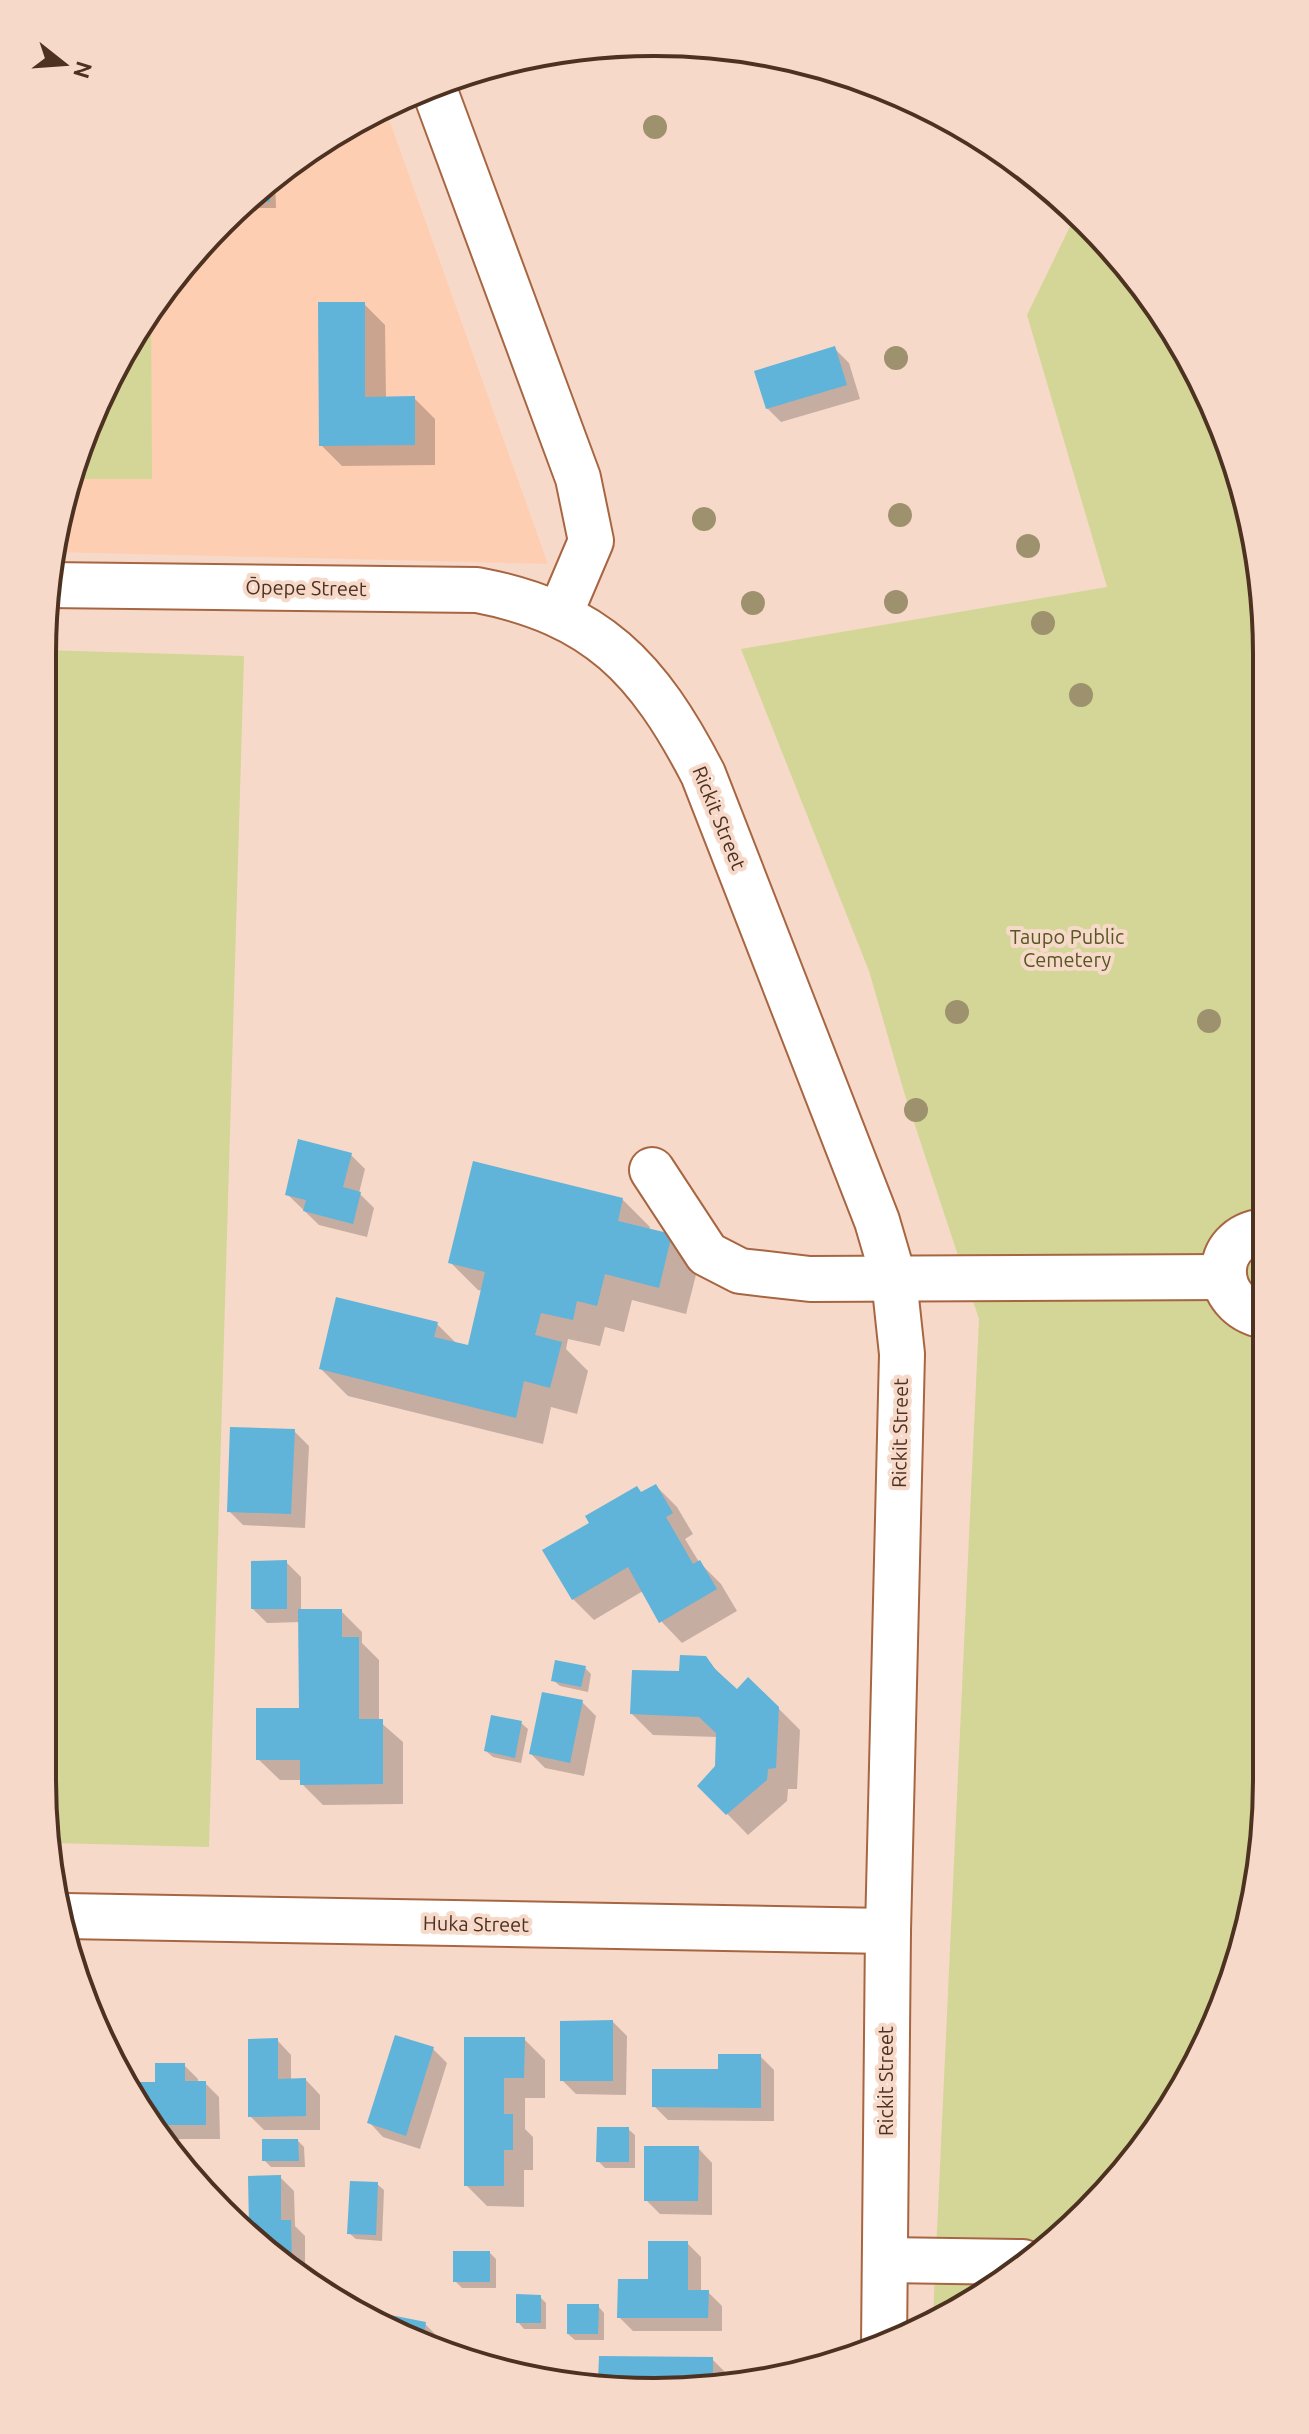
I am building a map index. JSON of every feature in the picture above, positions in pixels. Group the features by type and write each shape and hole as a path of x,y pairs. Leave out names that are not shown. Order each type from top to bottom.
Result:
{"street":[{"path":"437,97 578,478 591,541 560,614"},
{"name":"Ōpepe Street","path":"60,585 477,590 517,598 560,614"},
{"name":"Rickit Street","path":"560,614 609,645 640,675 675,721 703,774 877,1221 894,1279 902,1354 888,1931 884,2332"},
{"path":"652,1170 707,1254 740,1271 810,1279 1224,1277"},
{"path":"1253,1232 1236,1242 1226,1258 1224,1277 1228,1292 1237,1305 1253,1314"},
{"name":"Huka Street","path":"72,1916 888,1931"},
{"path":"885,2260 1008,2262"}],"shaded area":[{"path":"389,119 548,564 65,552 76,500 102,425 136,355 180,290 231,231 290,180 355,136"}],"green space":[{"name":"Taupo Public Cemetery","path":"1071,225 1129,290 1173,355 1191,390 1207,425 1233,500 1248,576 1253,654 1252,1819 1241,1896 1221,1972 1191,2044 1152,2112 1078,2203 1019,2254 933,2309 979,1319 904,1092 869,971 741,649 1107,587 1027,315"},
{"path":"151,331 152,479 83,479 118,390"},
{"path":"56,650 244,656 209,1847 59,1843 56,1780"}],"building":[{"path":"318,302 365,302 365,397 415,396 415,445 319,446"},
{"path":"835,346 847,385 766,409 754,371"},
{"path":"298,1139 352,1153 343,1187 361,1192 353,1224 303,1211 306,1200 285,1195"},
{"path":"473,1161 623,1198 618,1221 672,1234 659,1288 605,1274 597,1306 577,1301 573,1320 541,1313 535,1335 562,1342 550,1388 524,1381 516,1418 319,1369 336,1297 438,1322 434,1337 468,1345 485,1272 448,1263"},
{"path":"230,1427 295,1429 291,1514 227,1512"},
{"path":"656,1484 673,1513 666,1517 693,1564 700,1560 717,1589 659,1623 628,1567 572,1600 542,1550 589,1523 585,1516 637,1486 641,1492"},
{"path":"287,1560 287,1609 251,1609 251,1561"},
{"path":"298,1609 342,1609 342,1637 359,1637 359,1719 383,1719 383,1784 300,1785 300,1760 256,1760 256,1708 299,1708"},
{"path":"680,1655 706,1656 737,1689 748,1677 779,1707 776,1768 768,1769 767,1780 726,1815 697,1786 715,1766 716,1733 699,1717 630,1714 632,1670 679,1671"},
{"path":"555,1660 586,1666 581,1687 551,1681"},
{"path":"542,1692 583,1700 570,1763 529,1754"},
{"path":"491,1715 522,1721 515,1758 484,1751"},
{"path":"613,2020 613,2081 560,2081 560,2021"},
{"path":"395,2035 434,2047 406,2136 367,2123"},
{"path":"464,2037 525,2037 524,2078 504,2078 504,2114 513,2114 513,2150 504,2150 504,2186 464,2186"},
{"path":"278,2038 278,2079 306,2078 306,2116 248,2117 248,2039"},
{"path":"718,2054 761,2054 761,2108 652,2107 652,2069 718,2069"},
{"path":"155,2063 185,2063 185,2081 206,2081 206,2125 166,2125 139,2082 155,2082"},
{"path":"597,2127 629,2127 629,2162 596,2162"},
{"path":"262,2139 298,2139 299,2161 262,2161"},
{"path":"644,2146 699,2146 698,2201 644,2201"},
{"path":"281,2175 281,2220 291,2220 292,2255 249,2219 248,2176"},
{"path":"350,2181 378,2182 376,2235 347,2234"},
{"path":"648,2241 688,2241 688,2290 709,2290 708,2318 617,2318 618,2279 648,2279"},
{"path":"453,2251 490,2251 490,2282 453,2282"},
{"path":"516,2294 541,2295 541,2323 516,2323"},
{"path":"567,2304 599,2304 598,2334 567,2334"},
{"path":"387,2314 426,2322 424,2332"},
{"path":"599,2356 713,2357 713,2375 654,2378 598,2375"}]}
